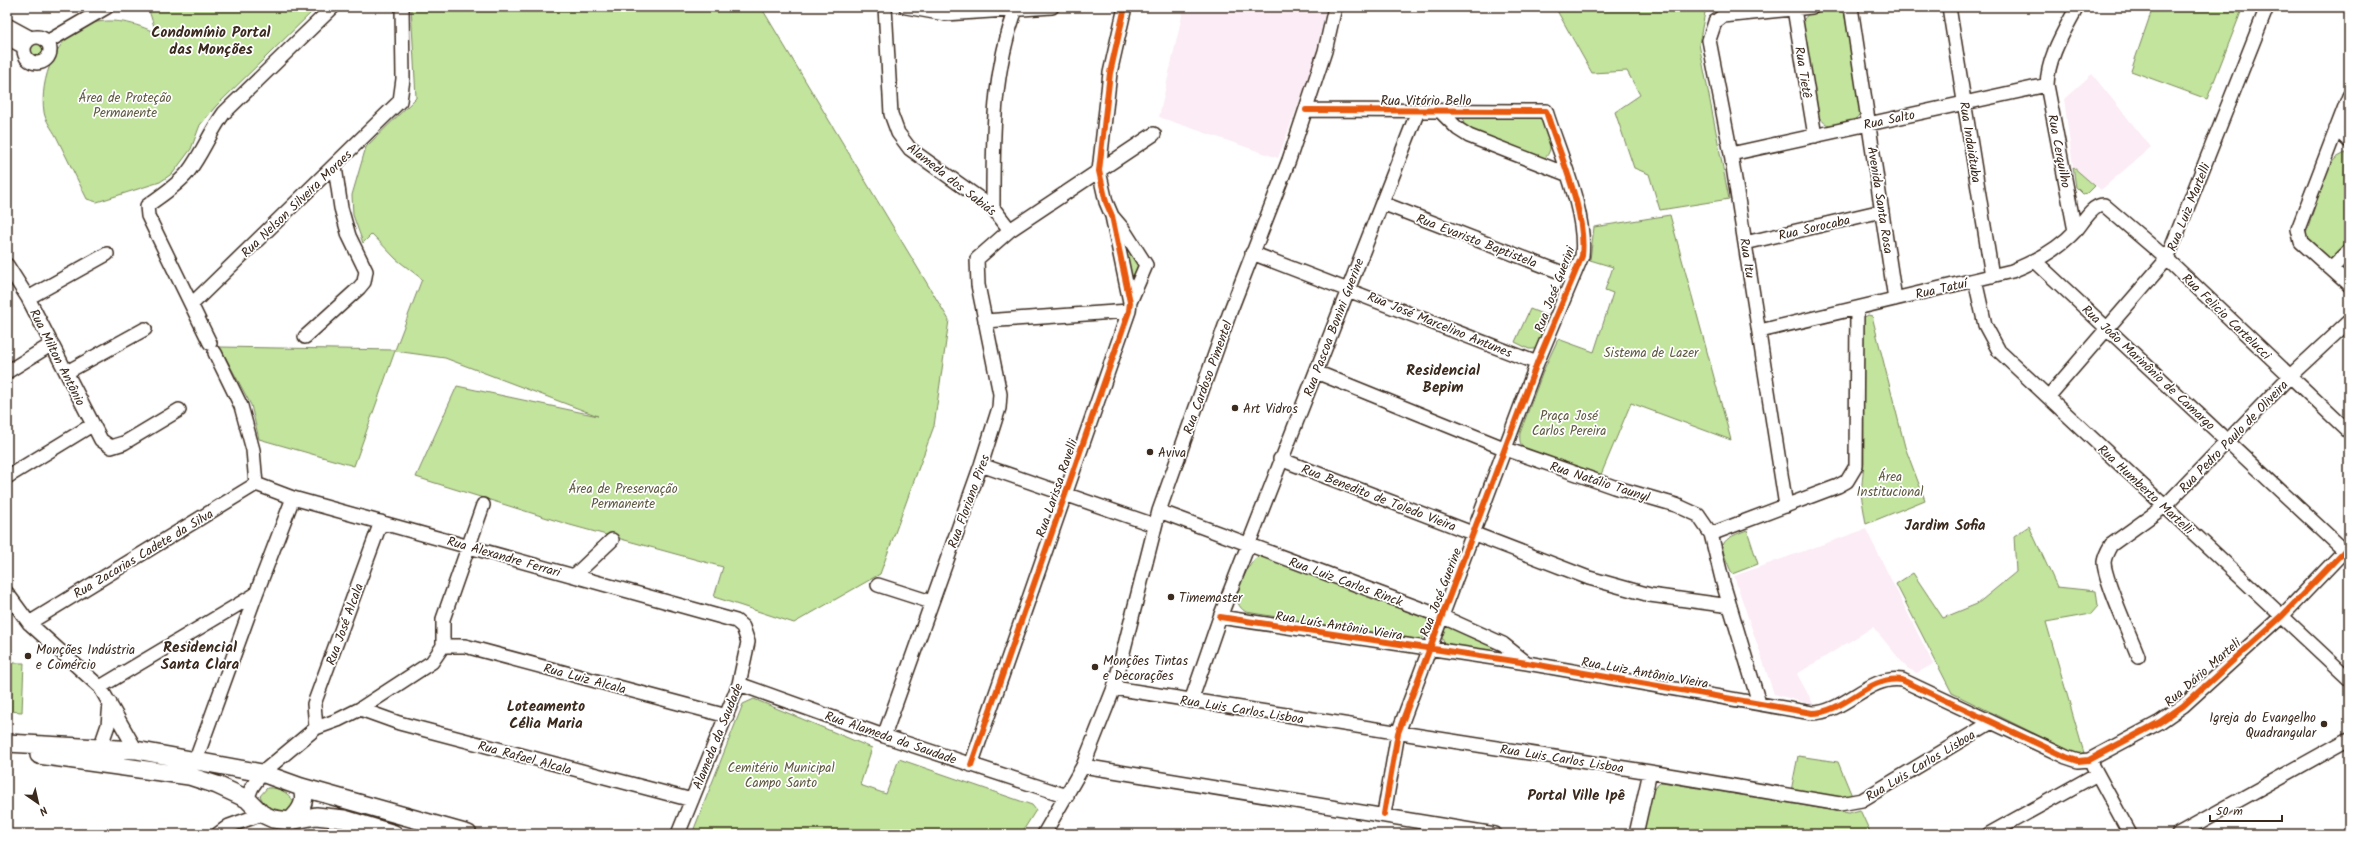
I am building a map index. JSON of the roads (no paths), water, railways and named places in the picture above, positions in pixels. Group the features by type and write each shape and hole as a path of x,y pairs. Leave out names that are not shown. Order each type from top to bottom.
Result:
{"main road":[{"path":"7,743 136,750 195,762 262,773 301,787 468,834"},
{"path":"7,754 37,755 189,776 217,785 247,799 262,814 273,818 290,821 316,816 344,819 387,833"},
{"path":"290,821 300,811 303,804 301,787"}],"street":[{"path":"47,42 107,7"},
{"path":"256,484 253,450 241,406 148,216 147,206 187,174 197,160 212,130 224,113 333,7"},
{"name":"Rua Nelson Silveira Moraes","path":"192,304 400,101 403,79 402,7"},
{"name":"Alameda dos Sabiás","path":"885,7 891,114 898,133 910,149 993,208 1010,230"},
{"path":"906,7 945,14 1016,8 1052,7"},
{"path":"985,321 1129,306 1112,216 1106,202 1099,171 1110,73 1125,7"},
{"name":"Rua Cardoso Pimentel","path":"1047,833 1083,766 1114,688 1154,525 1252,253 1306,110 1325,51 1335,7"},
{"path":"1794,9 1812,7"},
{"name":"Avenida Santa Rosa","path":"1851,7 1896,299"},
{"name":"Rua Indaiátuba","path":"1949,7 1992,276"},
{"name":"Rua Cerquilho","path":"2075,231 2047,84 2047,71 2053,53 2077,7"},
{"name":"Rua Luiz Martelli","path":"2048,397 2167,259 2267,7"},
{"path":"993,208 994,120 1003,48 1016,8"},
{"name":"Rua Itu","path":"1786,506 1746,243 1731,154 1709,40 1715,22 1723,16 1794,9"},
{"name":"Rua Tietê","path":"1794,9 1815,136"},
{"path":"7,25 28,43"},
{"path":"7,38 28,43 42,38 47,42 49,55 45,60 37,63 27,58 28,43"},
{"name":"Rua Salto","path":"1731,154 2047,84"},
{"path":"2349,96 2298,229 2301,242 2349,284"},
{"name":"Rua Vitório Bello","path":"1306,110 1546,111"},
{"name":"Rua Pascoa Bonini Guerine","path":"1191,701 1220,617 1280,460 1418,111"},
{"path":"1440,111 1458,129 1469,136 1566,174"},
{"name":"Rua José Guerini","path":"1506,449 1537,362 1582,256 1584,239 1581,217 1546,111"},
{"path":"2336,129 2349,142"},
{"path":"1010,230 1154,134"},
{"path":"305,337 364,282 366,271 349,236 341,208 335,166"},
{"name":"Rua Felicio Cartelucci","path":"2068,194 2081,207 2108,207 2167,259 2349,432"},
{"name":"Rua Evaristo Baptistela","path":"1382,203 1573,277"},
{"name":"Rua Tatuí","path":"1760,330 1992,276 2036,262 2075,231 2098,206"},
{"name":"Rua Sorocaba","path":"1746,243 1882,211"},
{"name":"Rua Larissa Ravelli","path":"971,764 1066,494 1129,306 1146,265 1123,228 1112,216"},
{"name":"Rua Floriano Pires","path":"884,736 981,465 1000,401 978,285 977,259 1010,230"},
{"path":"2331,269 2349,251"},
{"name":"Rua José Marcelino Antunes","path":"1252,253 1348,288 1537,362"},
{"path":"28,298 107,254"},
{"name":"Rua João Marinônio de Camargo","path":"2036,262 2347,550"},
{"name":"Rua Milton Antônio","path":"7,265 28,298 68,372 92,425 101,440 111,447 124,443 179,410"},
{"name":"Rua Humberto Martelli","path":"1975,280 1985,325 1999,351 2349,679"},
{"path":"1711,534 1843,484 1853,474 1856,466 1857,308"},
{"name":"Rua Pedro Paulo de Oliveira","path":"2138,656 2104,563 2112,545 2164,506 2290,376 2349,321"},
{"path":"68,372 145,329"},
{"path":"7,372 52,344"},
{"name":"Rua Natálio Taunyl","path":"1316,372 1506,449 1614,487 1676,505 1698,515 1711,534 1730,606 1759,703"},
{"path":"7,477 92,425"},
{"name":"Rua José Guerine","path":"1384,814 1398,733 1506,449"},
{"name":"Rua Benedito de Toledo Vieira","path":"1280,460 1588,578 1623,589 1730,606"},
{"path":"981,465 1154,525"},
{"name":"Rua Alexandre Ferrari","path":"256,484 293,498 469,545 736,621 747,635"},
{"name":"Rua Zacarias Cadete da Silva","path":"30,622 256,484"},
{"path":"195,762 256,594 293,498"},
{"path":"247,799 252,787 262,773 279,757 306,738 316,728 338,720 360,709 432,662 443,646 443,619 483,505"},
{"name":"Rua Luiz Carlos Rinck","path":"1159,511 1443,617 1503,644 1527,663"},
{"name":"Rua José Alcala","path":"316,728 314,704 381,522"},
{"path":"574,576 612,540"},
{"name":"Rua Dário Marteli","path":"2089,760 2160,722 2183,706 2282,616 2347,550"},
{"path":"878,585 931,602"},
{"path":"7,593 30,622 100,687 136,750"},
{"path":"100,687 256,594"},
{"name":"Rua Luís Antônio Vieira","path":"1220,617 1430,650 1527,663"},
{"name":"Alameda da Saudade","path":"678,834 739,684 747,652 747,635"},
{"name":"Rua Luiz Alcala","path":"443,646 465,646 727,716"},
{"name":"Rua Luiz Antônio Vieira","path":"1527,663 1818,713 1891,678 1902,680 1990,723"},
{"name":"Rua Alameda da Saudade","path":"739,684 884,736 1068,796"},
{"name":"Rua Luis Carlos Lisboa","path":"1114,688 1650,772 1840,804 1852,804 1862,800 1990,723"},
{"path":"100,748 108,725 110,703"},
{"name":"Rua Rafael Alcala","path":"360,709 398,723 692,800"},
{"path":"1990,723 2066,757 2078,760 2089,760 2130,834"},
{"path":"2178,834 2349,739"},
{"path":"278,778 279,757"},
{"path":"1083,766 1384,814 1495,834"},
{"path":"1636,834 1650,772"},
{"path":"1989,834 2097,774"},
{"path":"218,834 229,826 262,814"}],"place":[{"name":"Art Vidros","path":"1235,408"},
{"name":"Aviva","path":"1150,452"},
{"name":"Timemaster","path":"1171,597"},
{"name":"Monções Indústria e Comércio","path":"28,656"},
{"name":"Monções Tintas e Decorações","path":"1095,667"},
{"name":"Igreja do Evangelho Quadrangular","path":"2324,724"}],"district":[{"name":"Condomínio Portal das Monções","path":"211,40"},
{"name":"Residencial Bepim","path":"1443,378"},
{"name":"Jardim Sofia","path":"1945,525"},
{"name":"Residencial Santa Clara","path":"200,656"},
{"name":"Loteamento Célia Maria","path":"546,714"},
{"name":"Portal Ville Ipê","path":"1576,795"}],"park label":[{"name":"Área de Proteção Permanente","path":"125,104"},
{"name":"Sistema de Lazer","path":"1651,352"},
{"name":"Praça José Carlos Pereira","path":"1569,422"},
{"name":"Área Institucional","path":"1890,484"},
{"name":"Área de Preservação Permanente","path":"623,496"},
{"name":"Cemitério Municipal Campo Santo","path":"781,774"}]}
